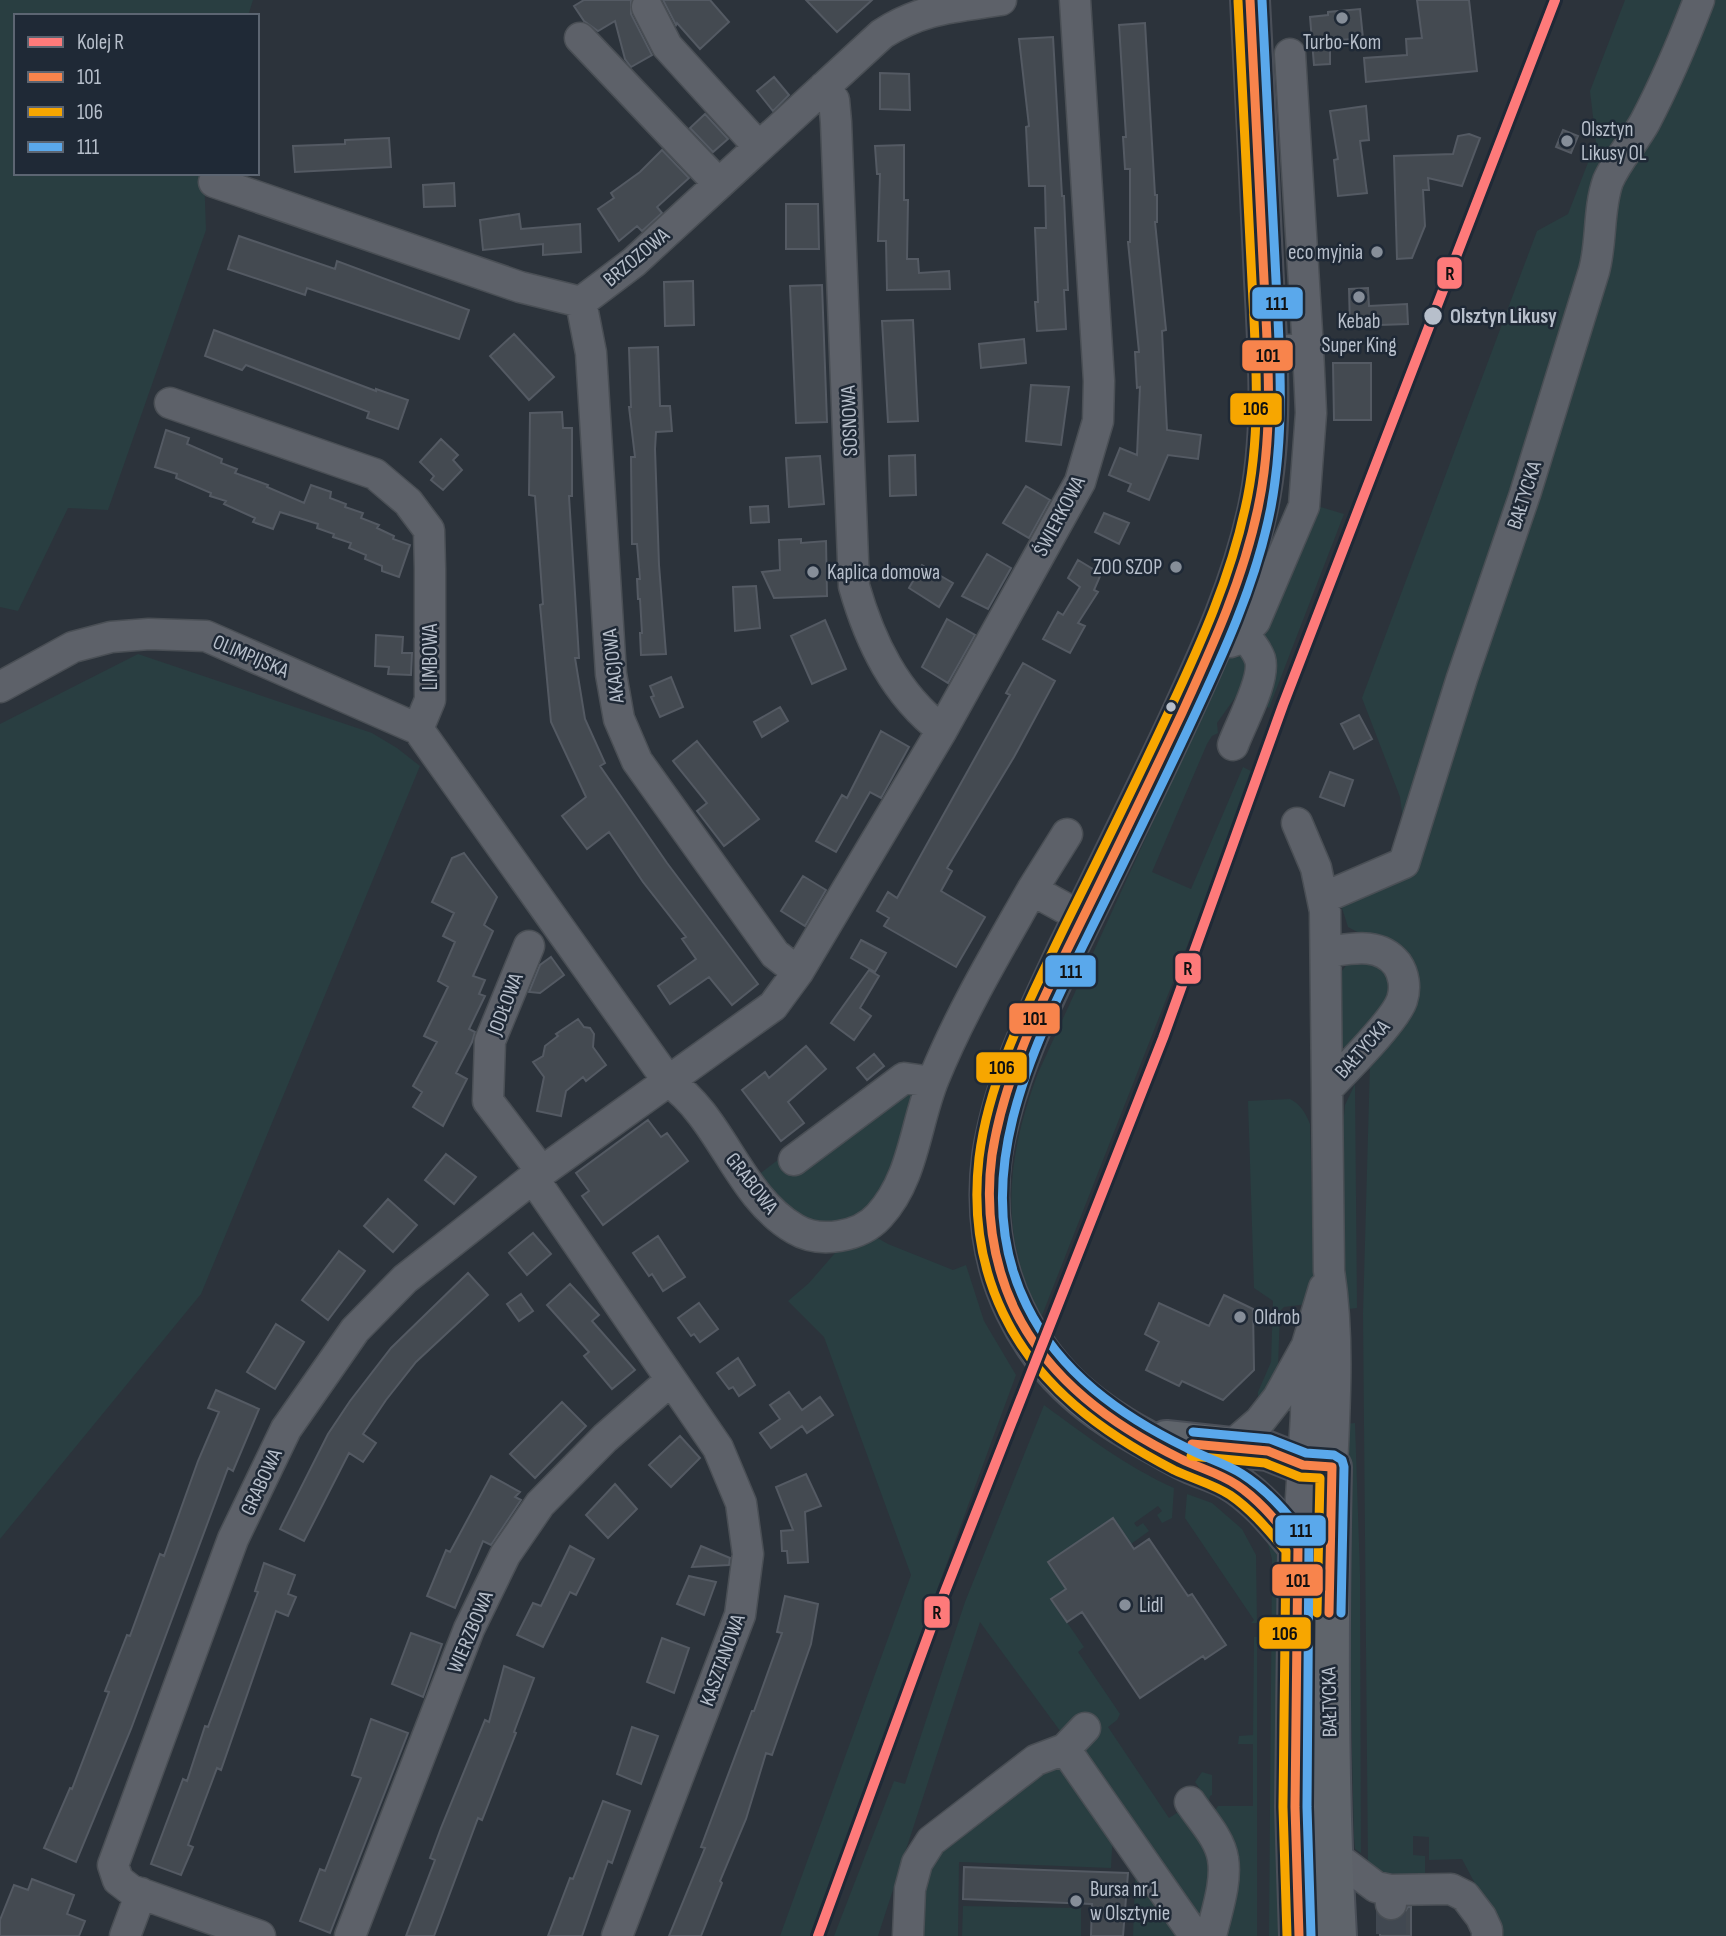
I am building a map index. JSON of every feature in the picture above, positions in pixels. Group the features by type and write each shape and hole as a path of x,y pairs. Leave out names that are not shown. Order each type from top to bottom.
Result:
{"main road":[{"path":"1250,0 1276,143 1268,351 1269,403 1265,473 1230,637 1150,781 1023,1048 992,1156 990,1204 994,1243 1009,1296 1031,1339 1061,1379 1097,1410 1186,1462 1230,1463 1265,1475 1317,1466"},
{"path":"1230,1463 1298,1547"},
{"name":"BAŁTYCKA","path":"1317,1466 1328,1660 1332,1854 1337,1936"},
{"name":"BAŁTYCKA","path":"1298,1547 1295,1807 1299,1936"}],"street":[{"name":"BRZOZOWA","path":"581,302 634,262 824,88 882,34 897,10 927,11 1001,0"},
{"name":"ŚWIERKOWA","path":"798,972 942,730 1080,482 1098,421 1099,381 1075,0"},
{"name":"BAŁTYCKA","path":"1298,1547 1317,1466 1334,1416 1323,898 1404,863 1462,678 1525,494 1594,271 1599,253 1604,197 1609,180 1644,125 1671,72 1699,0"},
{"path":"647,7 667,46 759,147"},
{"path":"580,38 719,184"},
{"path":"1233,745 1261,666 1260,657 1230,637 1255,621 1304,506 1311,412 1308,349 1276,143 1290,54"},
{"name":"SOSNOWA","path":"824,88 834,100 836,121 855,586 863,618 879,655 922,715 942,730"},
{"path":"214,182 520,288 581,302"},
{"name":"AKACJOWA","path":"581,302 590,353 611,674 619,719 645,773 775,954 798,972"},
{"path":"1268,351 1308,349"},
{"name":"LIMBOWA","path":"170,404 375,474 408,502 429,530 430,700 418,729"},
{"name":"OLIMPIJSKA","path":"0,687 74,648 111,637 206,636 418,729"},
{"path":"418,729 668,1082"},
{"path":"1297,824 1316,868 1323,898"},
{"name":"GRABOWA","path":"668,1082 690,1100 766,1205 798,1231 821,1237 845,1236 860,1230 877,1219 892,1200 905,1174 932,1082 960,1018 1032,890 1067,834"},
{"path":"1032,890 1083,918"},
{"name":"JODŁOWA","path":"528,946 490,1041 488,1101 538,1175"},
{"name":"BAŁTYCKA","path":"1326,952 1359,947 1382,951 1399,967 1404,989 1397,1009 1328,1088"},
{"name":"GRABOWA","path":"260,1936 141,1894 122,1884 113,1865 233,1539 286,1429 355,1330 405,1279 538,1175 773,1006 798,972"},
{"path":"794,1160 904,1078 932,1082"},
{"name":"KASZTANOWA","path":"538,1175 718,1448 741,1503 748,1554 740,1615 617,1936"},
{"name":"BAŁTYCKA","path":"1230,1463 1278,1398 1307,1345 1329,1271"},
{"name":"BAŁTYCKA","path":"1307,1345 1317,1466"},
{"name":"WIERZBOWA","path":"350,1936 469,1629 505,1555 540,1504 605,1438 671,1380"},
{"path":"908,1936 910,1889 917,1863 931,1841 1035,1760 1075,1739 1195,1936"},
{"path":"1190,1802 1219,1846 1223,1858 1223,1877 1211,1936"},
{"path":"1332,1854 1390,1897 1451,1889 1465,1896 1481,1917 1487,1936"},
{"path":"125,1936 141,1894"}],"green space":[{"path":"0,0 253,0 249,14 14,14 14,175 204,175 206,230 108,510 68,508 18,611 0,607"},
{"path":"1625,0 1726,0 1726,1936 1499,1936 1499,1929 1462,1859 1429,1860 1429,1837 1413,1836 1413,1855 1425,1856 1425,1875 1373,1873 1368,1869 1363,1314 1370,1063 1409,1010 1361,934 1348,927 1341,905 1409,864 1400,797 1362,698 1537,231 1568,214 1596,142 1590,91"},
{"path":"1314,505 1344,514 1269,708 1263,705 1257,633"},
{"path":"1242,651 1252,674 1217,723 1218,733 1212,736 1207,744 1152,872 1191,889 1243,767 1255,773 1041,1318 1027,1287 1018,1256 1011,1196 1019,1136 1027,1105 1038,1073 1230,654"},
{"path":"138,654 372,733 420,766 201,1294 0,1539 0,724"},
{"path":"1377,961 1392,981 1390,1000 1347,1047 1342,1047 1339,980 1341,972 1348,963"},
{"path":"1355,1084 1357,1308 1349,1309 1350,1404 1345,1404 1347,1307 1340,1155 1345,1105"},
{"path":"909,1093 912,1096 908,1114 889,1172 875,1197 855,1215 825,1222 797,1217 758,1175 787,1153"},
{"path":"1290,1099 1302,1109 1310,1124 1315,1303 1284,1307 1280,1311 1278,1368 1274,1387 1258,1400 1258,1392 1271,1362 1273,1301 1254,1288 1248,1101"},
{"path":"874,1236 953,1270 966,1265 984,1321 1016,1375 810,1936 780,1936 911,1575 824,1337 788,1301 809,1283 835,1253"},
{"path":"1044,1405 1123,1460 1174,1488 1172,1518 1162,1523 1157,1515 1162,1511 1158,1506 1134,1523 1137,1527 1143,1523 1149,1531 1131,1544 1113,1518 1048,1562 1066,1589 1051,1599 1084,1647 1078,1652 1120,1714 1108,1727 1169,1818 1183,1809 1209,1848 1212,1880 1200,1921 980,1622 878,1936 834,1936 894,1781 905,1784 965,1602"},
{"path":"1355,1423 1360,1574 1361,1853 1355,1849 1354,1838 1344,1424"},
{"path":"1187,1494 1212,1503 1242,1529 1256,1555 1257,1623 1251,1623 1254,1620 1185,1518"},
{"path":"1260,1529 1280,1544 1287,1936 1269,1936 1272,1559"},
{"path":"1254,1637 1257,1637 1257,1936 1222,1936 1212,1815 1218,1806 1253,1806 1253,1744 1238,1744 1239,1736 1253,1735"},
{"path":"1063,1763 1113,1830 1111,1868 959,1862 958,1936 916,1936 921,1865 1029,1773"},
{"path":"1202,1772 1212,1775 1212,1795 1209,1802 1195,1782"},
{"path":"1139,1876 1187,1936 1133,1936 1135,1880"},
{"path":"963,1906 1081,1908 1081,1936 962,1936"}],"building":[{"path":"584,0 631,0 631,14 652,55 631,67 625,59 615,21 598,31 584,21 574,6"},
{"path":"663,0 710,0 729,22 700,49 677,23 676,25"},
{"path":"806,0 872,0 837,32"},
{"path":"1417,0 1469,0 1477,71 1366,82 1364,58 1407,55 1406,39 1422,38"},
{"path":"1360,9 1363,38 1330,41 1330,64 1314,65 1310,17"},
{"path":"1145,23 1157,195 1155,222 1166,330 1162,331 1167,430 1201,435 1198,459 1168,455 1149,500 1128,491 1131,484 1109,475 1120,448 1137,455 1140,387 1137,388 1135,352 1139,352 1128,242 1130,169 1125,169 1123,137 1126,137 1119,25"},
{"path":"1053,37 1064,196 1068,290 1064,290 1066,329 1037,331 1035,228 1046,228 1045,186 1029,186 1026,127 1029,126 1019,39"},
{"path":"880,73 909,74 910,110 880,109"},
{"path":"774,77 789,95 773,111 757,91"},
{"path":"1366,106 1369,140 1360,141 1367,193 1338,196 1334,160 1338,159 1330,111"},
{"path":"705,114 728,139 713,152 690,128"},
{"name":"Olsztyn Likusy OL","path":"1563,130 1578,136 1571,153 1556,147"},
{"path":"1469,134 1480,138 1462,186 1428,178 1429,190 1423,190 1425,226 1412,258 1397,259 1394,156 1453,154 1458,136"},
{"path":"389,138 391,167 295,172 293,146 345,144 345,140"},
{"path":"904,145 904,200 908,200 907,259 918,259 919,273 949,271 950,289 887,290 886,241 878,241 880,174 877,174 875,146"},
{"path":"662,150 689,178 657,207 662,213 642,231 637,226 619,241 598,209 614,198 611,193 640,172"},
{"path":"454,183 455,206 424,207 423,185"},
{"path":"786,204 818,204 819,249 786,249"},
{"path":"519,214 521,229 580,224 581,252 543,255 543,244 483,250 480,220"},
{"path":"239,236 335,269 337,261 469,310 459,339 307,288 305,295 228,269"},
{"path":"693,281 694,325 665,326 664,282"},
{"path":"822,285 827,422 796,423 790,286"},
{"path":"1368,288 1369,306 1407,304 1408,324 1350,326 1349,289"},
{"path":"913,320 918,421 888,422 882,321"},
{"path":"214,330 376,391 408,400 398,429 367,418 369,412 246,365 242,370 205,356"},
{"path":"514,334 554,377 529,400 490,356"},
{"path":"1024,339 1026,363 981,368 979,344"},
{"path":"658,347 660,406 670,406 672,431 656,432 655,449 659,565 666,654 641,655 642,633 637,579 640,579 637,544 632,544 631,457 635,457 629,407 629,348"},
{"path":"1333,363 1371,363 1371,420 1334,420"},
{"path":"1031,385 1069,387 1061,445 1026,441"},
{"path":"562,412 563,428 572,428 572,496 569,496 579,658 575,658 585,719 605,763 600,766 667,863 758,984 732,1005 709,977 670,1004 658,986 696,959 682,939 686,937 643,882 609,832 587,849 562,816 586,797 551,722 540,605 543,604 535,496 529,495 530,413"},
{"path":"166,430 189,438 187,444 222,459 221,463 237,469 235,473 268,485 267,487 304,503 311,485 331,492 330,498 363,513 361,518 379,525 377,528 394,536 393,539 410,545 399,577 382,571 382,566 349,548 351,543 317,528 318,524 280,512 273,529 253,522 255,518 224,504 226,501 210,496 211,493 176,478 177,474 155,467"},
{"path":"441,439 458,455 453,460 462,470 443,490 431,480 434,476 420,462"},
{"path":"915,455 916,495 890,496 889,456"},
{"path":"820,456 824,504 789,507 786,458"},
{"path":"1026,486 1050,500 1029,538 1003,523"},
{"path":"768,506 769,522 751,523 750,507"},
{"path":"1104,513 1129,523 1119,544 1095,532"},
{"path":"801,539 801,543 826,541 827,596 774,598 762,572 780,570 779,540"},
{"path":"987,554 1011,568 988,609 962,596"},
{"path":"1078,560 1101,574 1094,590 1098,592 1078,623 1085,626 1070,653 1043,639 1058,612 1063,615 1080,587 1068,578"},
{"path":"922,565 953,583 939,607 909,588"},
{"path":"756,586 760,628 735,631 733,587"},
{"path":"947,619 975,635 948,683 922,667"},
{"path":"825,620 846,669 812,684 791,636"},
{"path":"376,635 403,637 402,653 412,653 411,675 388,674 389,667 375,666"},
{"path":"1023,663 1055,681 1014,757 947,868 952,871 941,891 985,917 956,967 884,926 889,918 877,911 888,892 897,898 1010,695 1006,693"},
{"path":"671,677 683,707 660,717 651,697 654,696 650,686"},
{"path":"780,707 788,721 762,737 754,722"},
{"path":"1359,715 1372,739 1354,749 1341,724"},
{"path":"881,731 909,747 881,798 870,792 836,852 816,841 842,795 847,798"},
{"path":"697,741 759,819 724,846 697,811 707,803 673,761"},
{"path":"1330,772 1353,780 1344,806 1320,797"},
{"path":"464,853 497,897 484,925 493,931 473,976 485,980 479,994 485,996 469,1029 475,1032 472,1042 456,1073 467,1079 443,1126 413,1107 422,1092 413,1086 437,1042 424,1036 448,987 438,981 455,942 443,936 454,913 432,902 452,858"},
{"path":"803,876 826,890 805,926 781,911"},
{"path":"861,940 886,953 875,972 851,958"},
{"path":"551,957 564,975 540,993 529,992 540,965"},
{"path":"869,970 879,976 860,1008 871,1016 854,1040 831,1023"},
{"path":"578,1019 594,1034 593,1047 606,1065 586,1081 583,1077 566,1091 561,1116 537,1111 544,1077 533,1062 543,1056 545,1046 558,1036 556,1034"},
{"path":"806,1046 826,1069 788,1102 804,1123 781,1141 742,1090 765,1072 769,1078"},
{"path":"874,1054 884,1066 867,1080 857,1068"},
{"path":"648,1120 661,1137 667,1133 688,1161 603,1225 582,1196 589,1191 576,1173"},
{"path":"446,1154 476,1177 454,1204 425,1180"},
{"path":"388,1199 417,1225 393,1252 364,1226"},
{"path":"533,1233 551,1254 527,1275 509,1253"},
{"path":"658,1236 685,1277 663,1291 633,1253"},
{"path":"339,1251 365,1271 328,1320 302,1300"},
{"path":"468,1273 488,1295 416,1362 386,1400 363,1434 376,1443 363,1462 349,1453 304,1541 280,1529 328,1434 350,1401 391,1348"},
{"path":"570,1284 599,1315 592,1321 635,1370 612,1389 584,1356 589,1352 547,1305"},
{"path":"521,1294 533,1311 519,1321 507,1304"},
{"path":"1224,1295 1253,1309 1254,1370 1223,1400 1182,1381 1179,1386 1146,1370 1159,1342 1145,1334 1159,1303 1209,1326"},
{"path":"699,1303 718,1329 700,1342 694,1334 691,1336 678,1318"},
{"path":"276,1324 304,1342 275,1389 247,1372"},
{"path":"738,1358 755,1385 739,1396 733,1387 729,1389 717,1373"},
{"path":"216,1390 259,1409 233,1471 228,1468 131,1729 76,1862 44,1848 70,1788 72,1789 109,1692 105,1691 127,1635 130,1636 160,1554 164,1556 198,1461 219,1412 208,1408"},
{"path":"789,1392 802,1410 820,1397 833,1415 807,1433 802,1426 771,1448 760,1433 780,1419 770,1405"},
{"path":"562,1402 586,1426 535,1478 510,1454"},
{"path":"680,1436 700,1458 671,1487 649,1465"},
{"path":"806,1474 821,1506 805,1512 808,1562 788,1563 787,1551 782,1551 781,1531 793,1530 776,1487"},
{"path":"491,1476 520,1492 515,1497 521,1500 491,1545 483,1541 455,1608 427,1596 446,1550 450,1552"},
{"path":"615,1484 637,1509 608,1538 586,1515"},
{"name":"Lidl","path":"1113,1518 1134,1549 1149,1539 1188,1596 1192,1594 1226,1645 1205,1659 1203,1656 1140,1698 1082,1612 1067,1622 1051,1599 1066,1589 1048,1562"},
{"path":"570,1546 594,1559 576,1595 570,1592 543,1647 517,1635 533,1603 541,1606"},
{"path":"701,1546 730,1558 729,1565 692,1567"},
{"path":"264,1563 295,1575 288,1594 296,1597 288,1616 276,1611 221,1770 217,1768 188,1845 193,1847 181,1875 151,1864 183,1779 187,1781 205,1726 208,1727 258,1592 255,1591"},
{"path":"689,1576 716,1582 704,1615 677,1604"},
{"path":"785,1596 818,1604 811,1644 772,1755 766,1753 746,1819 701,1936 669,1936 705,1848 701,1847 782,1633 777,1632"},
{"path":"411,1633 442,1644 423,1697 392,1684"},
{"path":"662,1638 689,1648 674,1693 647,1682"},
{"path":"504,1666 534,1678 514,1732 516,1733 482,1820 478,1818 434,1936 406,1936 435,1860 430,1858 441,1828 485,1720 489,1722"},
{"path":"371,1719 408,1733 330,1933 300,1921 320,1869 325,1871 361,1778 352,1775"},
{"path":"632,1727 658,1736 641,1784 617,1774"},
{"path":"603,1801 630,1811 612,1863 608,1861 582,1936 548,1936 570,1878 573,1879"},
{"name":"Bursa nr 1 w Olsztynie","path":"964,1867 1128,1873 1123,1936 1091,1936 1092,1904 963,1899"},
{"path":"32,1879 74,1895 67,1914 85,1921 79,1936 0,1936 0,1920 14,1885 28,1890"},
{"path":"1408,1907 1411,1907 1411,1936 1380,1936 1380,1917 1393,1921 1401,1918"}],"tunnel":[{"path":"1391,1904 1391,1936"}],"rail line":[{"name":"R","path":"818,1936 935,1617 1163,1038 1283,705 1555,0"}],"transit line":[{"name":"101","path":"1250,0 1268,366 1268,423 1258,508 1252,535 1226,613 1156,768 1049,987 1014,1069 992,1155 989,1194 992,1234 1007,1292 1029,1335 1064,1379 1107,1415 1155,1446 1223,1477 1246,1491 1298,1547 1295,1807 1299,1936"},
{"name":"111","path":"1262,0 1280,365 1278,450 1265,536 1247,592 1201,701 1052,1009 1032,1057 1016,1107 1005,1156 1002,1207 1009,1257 1027,1306 1041,1330 1075,1372 1116,1407 1139,1422 1252,1481 1279,1505 1309,1542 1307,1807 1311,1936"},
{"name":"106","path":"1238,1 1256,368 1254,453 1245,509 1223,585 1193,659 1012,1040 984,1128 977,1198 980,1237 995,1295 1017,1339 1034,1364 1098,1424 1174,1470 1230,1495 1260,1521 1286,1551 1283,1807 1287,1936"},
{"name":"111","path":"1193,1432 1270,1439 1306,1453 1334,1455 1342,1460 1341,1613"},
{"name":"101","path":"1192,1444 1268,1451 1303,1465 1332,1467 1329,1613"},
{"name":"106","path":"1191,1456 1265,1463 1300,1477 1320,1478 1317,1613"}],"place":[{"name":"Turbo-Kom","path":"1342,18"},
{"name":"Olsztyn Likusy OL","path":"1567,141"},
{"name":"eco myjnia","path":"1377,252"},
{"name":"Kebab Super King","path":"1359,297"},
{"name":"Olsztyn Likusy","path":"1433,316"},
{"name":"ZOO SZOP","path":"1176,567"},
{"name":"Kaplica domowa","path":"813,572"},
{"name":"Oldrob","path":"1240,1317"},
{"name":"Lidl","path":"1125,1605"},
{"name":"Bursa nr 1 w Olsztynie","path":"1076,1901"}]}
